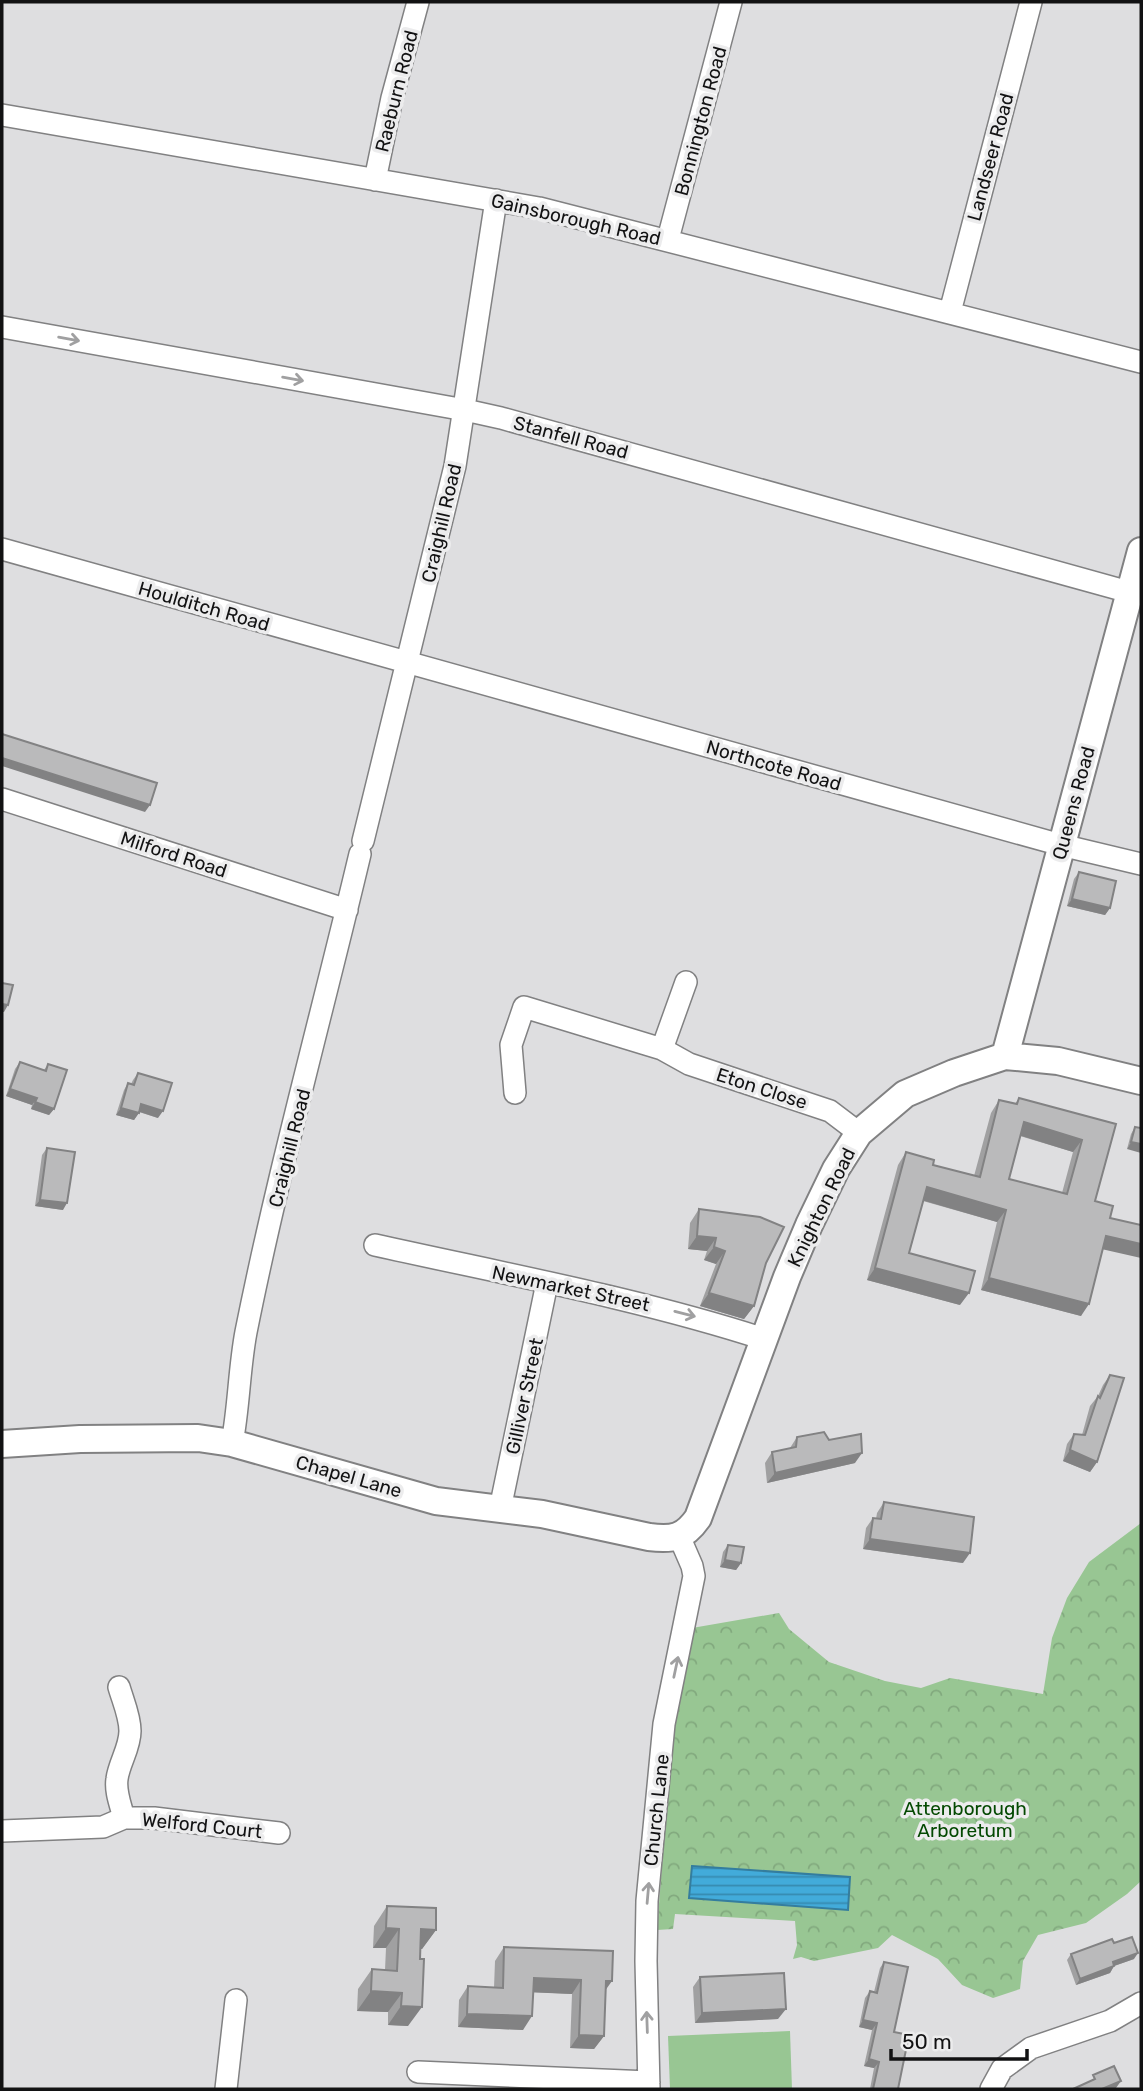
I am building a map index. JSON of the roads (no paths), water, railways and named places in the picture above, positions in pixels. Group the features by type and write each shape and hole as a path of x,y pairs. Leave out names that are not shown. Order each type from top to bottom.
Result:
{"street":[{"name":"Raeburn Road","path":"375,180 389,112 418,2"},
{"name":"Bonnington Road","path":"668,239 732,2"},
{"name":"Landseer Road","path":"950,312 1031,2"},
{"name":"Gainsborough Road","path":"2,115 539,208 1141,362"},
{"name":"Craighill Road","path":"232,1443 246,1333 270,1223 447,500 465,410 496,200"},
{"name":"Stanfell Road","path":"2,327 465,410 1129,592"},
{"name":"Houlditch Road","path":"2,550 407,663"},
{"name":"Queens Road","path":"1005,1056 1141,551"},
{"name":"Northcote Road","path":"407,663 1061,845 1141,864"},
{"name":"Milford Road","path":"2,799 347,910"},
{"path":"662,1049 686,982"},
{"name":"Eton Close","path":"515,1093 511,1045 524,1007 612,1032 662,1049 690,1064 830,1111 859,1133"},
{"name":"Knighton Road","path":"685,1532 704,1506 764,1339 809,1225 836,1169 859,1133 905,1094 954,1073 1005,1056 1058,1062 1141,1081"},
{"name":"Newmarket Street","path":"375,1245 635,1301 764,1339"},
{"name":"Gilliver Street","path":"500,1509 547,1283"},
{"name":"Chapel Lane","path":"2,1444 80,1439 184,1438 232,1443 436,1501 542,1514 649,1537 666,1539 685,1532"},
{"name":"Church Lane","path":"649,2086 647,1901 664,1724 694,1576 685,1532"},
{"name":"Welford Court","path":"119,1687 130,1730 117,1780 124,1818"},
{"name":"Welford Court","path":"2,1831 103,1827 124,1818 154,1818 279,1833"},
{"path":"226,2089 236,2000"},
{"path":"991,2089 1002,2069 1031,2048 1110,2021 1141,2003"},
{"path":"418,2072 649,2086"}],"water":[{"path":"692,1866 850,1877 848,1910 689,1898"}],"park label":[{"name":"Attenborough Arboretum","path":"965,1819"}]}
